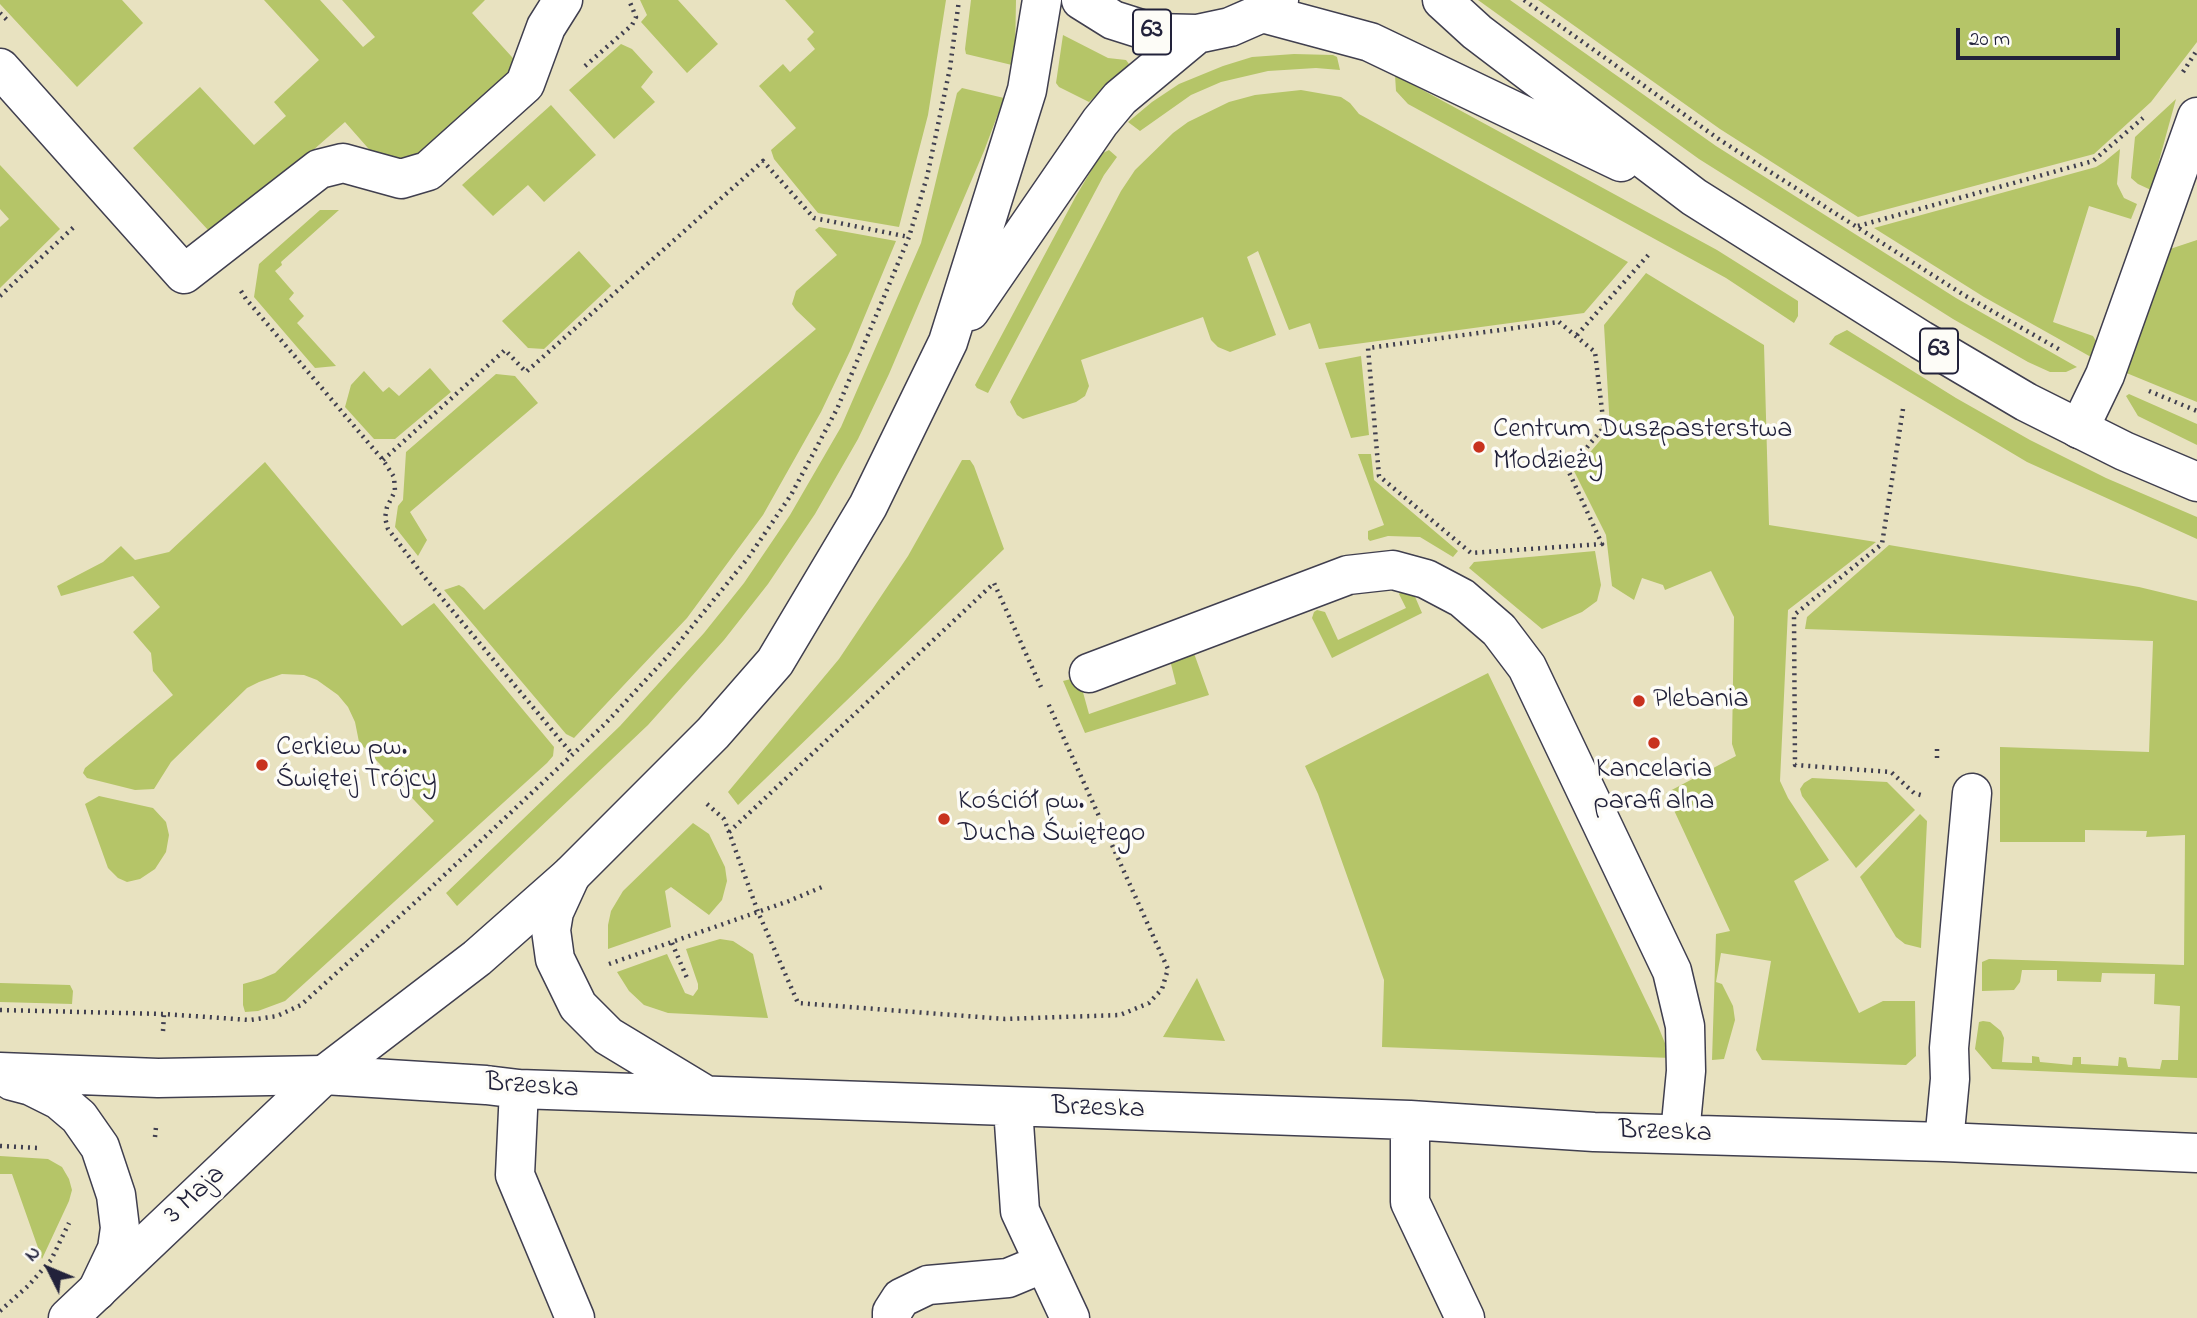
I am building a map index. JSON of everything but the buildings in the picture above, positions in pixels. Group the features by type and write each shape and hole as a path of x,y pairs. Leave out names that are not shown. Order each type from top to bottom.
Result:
{"main road":[{"path":"0,68 184,274 318,169 343,163 401,179 428,171 526,84 546,27 563,0"},
{"path":"948,342 1027,90 1042,0"},
{"name":"63","path":"1080,0 1113,20 1154,33 1197,34 1230,27 1271,6 1370,42 1694,197"},
{"name":"63","path":"1442,0 1477,33 1694,197 1921,340 2026,402 2124,451 2197,482"},
{"path":"948,342 1100,122 1120,98 1197,34"},
{"path":"2079,429 2105,375 2197,117"},
{"name":"3 Maja","path":"68,1318 324,1075 477,958 571,874 713,733 775,662 869,506 948,342"},
{"path":"1089,673 1348,575 1393,570 1426,579 1462,598 1499,630 1527,667 1672,971 1685,1026 1686,1071 1680,1134"},
{"path":"1944,1142 1950,1079 1954,796"},
{"path":"571,874 554,912 551,930 555,959 578,1006 607,1036 706,1096"},
{"name":"Brzeska","path":"0,1072 158,1078 324,1075 519,1089 1410,1120 1594,1132 1944,1142 2195,1157"},
{"path":"0,1078 31,1086 59,1100 79,1117 100,1147 116,1195 120,1228 117,1249 97,1291"},
{"path":"519,1089 515,1175 575,1318"},
{"path":"1013,1108 1020,1211 1070,1318"},
{"path":"1410,1120 1410,1202 1465,1318"},
{"path":"892,1318 892,1312 901,1298 928,1285 1008,1278 1044,1263"}],"path":[{"path":"0,1010 164,1014 250,1020 277,1016 301,1005 421,897 572,754 649,676 748,558 791,495 837,409 909,237 927,177 944,95 959,0"},
{"path":"1524,0 1720,141 1964,295 2105,375 2197,411"},
{"path":"2181,77 2197,50"},
{"path":"1857,226 2093,161 2152,110"},
{"path":"572,754 426,579 388,529 385,519 387,507 396,491 394,477 383,460 505,350 526,372 763,161 814,218 909,237"},
{"path":"0,296 111,193"},
{"path":"1577,335 1651,252"},
{"path":"1559,322 1577,335 1595,352 1604,427 1568,470 1602,544 1471,553 1379,476 1368,348 1559,322"},
{"path":"1903,409 1882,544 1794,615 1795,765 1891,772 1913,793 1954,796"},
{"path":"702,799 724,819 758,912 798,1003 1005,1018 1120,1015 1149,1003 1162,989 1168,969 994,583 729,831"},
{"path":"603,966 822,887"},
{"path":"672,943 687,978"},
{"path":"0,1311 28,1286 51,1260 72,1214"}],"green space":[{"path":"0,0 122,0 143,23 77,87 0,4"},
{"path":"264,0 320,0 363,47 375,37 342,0 485,0 472,13 521,67 415,160 375,156 345,122 226,227 208,230 133,148 200,87 254,145 286,116 274,102 319,60"},
{"path":"640,0 678,0 718,44 687,73 641,22 647,15"},
{"path":"785,0 946,0 928,115 899,227 818,213 774,159 771,150 796,128 759,86 783,64 790,72 815,49 807,39 814,32"},
{"path":"971,0 1016,0 1015,55 1012,65 966,54"},
{"path":"1478,0 1510,0 1716,146 1956,298 2077,367 2066,372 2050,372 1953,319 1699,159"},
{"path":"1538,0 2197,0 2197,42 2151,102 2094,154 1858,217 1720,129"},
{"path":"1063,35 1108,58 1126,60 1129,64 1089,102 1056,83"},
{"path":"621,44 632,49 653,72 641,87 655,102 614,139 569,90"},
{"path":"1333,55 1337,57 1340,70 1316,68 1268,71 1221,82 1191,95 1140,131 1128,122 1179,84 1252,57"},
{"path":"1395,75 1717,250 1798,301 1798,316 1794,323 1726,278 1408,104 1396,91"},
{"path":"962,88 1004,98 889,374 858,439 815,514 768,584 724,640 648,725 457,906 446,893 620,726 704,633 744,583 790,515 841,427 921,243 957,93"},
{"path":"1301,90 1341,97 1359,114 1628,262 1584,313 1319,349 1310,323 1289,330 1258,251 1247,257 1276,335 1230,352 1218,347 1211,340 1203,317 1081,360 1089,386 1085,396 1076,402 1023,419 1017,415 1010,402 1121,191 1135,170 1188,122 1229,102 1255,95"},
{"path":"2176,99 2151,190 2131,178 2135,137"},
{"path":"551,105 596,155 544,202 528,185 493,216 462,185"},
{"path":"2120,149 2117,184 2124,198 2137,204 2131,219 2089,206 2053,322 2093,336 2099,346 2091,357 1984,297 1874,228 2096,167"},
{"path":"1109,150 1117,157 1104,175 988,393 977,388 975,385 1076,196 1101,154"},
{"path":"0,165 60,229 0,288 0,227 9,219 0,209"},
{"path":"320,210 339,210 281,262 282,265 275,271 294,293 289,299 304,316 297,323 336,366 315,368 254,297 259,264"},
{"path":"819,227 896,241 851,349 821,412 763,515 687,618 574,738 566,734 444,590 459,585 484,610 816,329 792,304 796,291 837,255 815,230"},
{"path":"2197,240 2197,402 2124,372 2158,253"},
{"path":"579,251 611,286 544,349 528,348 502,321"},
{"path":"1646,273 1764,345 1769,525 1876,542 1788,610 1780,781 1788,798 1829,860 1794,881 1859,1013 1883,1001 1915,1001 1916,1056 1906,1065 1762,1060 1756,1050 1771,961 1721,953 1716,982 1722,984 1733,1006 1735,1020 1724,1059 1712,1060 1716,934 1730,931 1666,793 1736,756 1732,744 1734,617 1711,571 1665,590 1663,585 1642,578 1634,600 1612,586 1606,535 1574,471 1610,429 1604,325"},
{"path":"1847,330 1956,398 2030,440 2106,478 2197,517 2197,539 2027,462 1829,344 1835,336"},
{"path":"1361,356 1369,435 1351,438 1325,363"},
{"path":"430,368 451,392 395,439 374,439 345,407 351,385 364,371 383,392 389,387 399,396"},
{"path":"496,374 515,376 538,403 410,512 427,540 418,556 395,527 398,506 403,500 406,452"},
{"path":"2129,394 2197,424 2197,445 2138,416 2126,396"},
{"path":"1358,454 1371,454 1374,480 1458,551 1453,557 1420,537 1388,536 1370,541 1368,539 1368,531 1384,525"},
{"path":"962,460 970,460 974,466 1004,549 738,805 728,792 839,659 908,556"},
{"path":"265,462 402,626 434,603 554,747 553,756 547,763 285,1001 258,1011 245,1012 243,984 275,973 434,821 359,742 355,722 338,695 317,680 304,675 282,674 247,688 171,762 154,789 135,790 87,778 83,773 85,768 173,695 153,671 151,653 133,632 160,607 133,576 61,596 57,586 103,562 121,546 135,560 169,552"},
{"path":"1889,545 2139,587 2197,601 2197,1078 1992,1069 1975,1049 1979,1022 1983,1021 1990,1022 2001,1031 2004,1038 2002,1062 2032,1063 2032,1056 2039,1057 2040,1062 2072,1065 2073,1057 2081,1057 2081,1064 2118,1066 2119,1057 2126,1058 2128,1067 2160,1069 2162,1060 2178,1060 2180,1006 2154,1004 2155,974 2102,973 2101,982 2057,981 2057,970 2022,970 2020,982 2014,990 1982,991 1982,962 1989,959 2184,965 2185,835 2146,837 2147,831 2085,830 2085,842 2000,842 2000,747 2149,752 2153,641 1805,629 1807,617"},
{"path":"1595,551 1601,585 1597,601 1582,612 1542,629 1469,568 1474,562"},
{"path":"1402,590 1413,592 1422,613 1332,658 1312,618 1314,612 1325,612 1338,640 1406,608 1399,594"},
{"path":"1191,645 1209,695 1085,733 1063,681 1071,679 1081,685 1089,714 1176,684 1169,656"},
{"path":"1488,673 1671,1058 1382,1047 1384,980 1318,794 1305,766"},
{"path":"1812,778 1887,782 1915,810 1856,868 1802,796 1800,789"},
{"path":"99,796 153,808 166,822 169,835 166,852 155,869 140,879 127,882 118,878 108,868 85,804"},
{"path":"1920,814 1927,821 1921,948 1905,944 1896,937 1860,877"},
{"path":"693,823 709,834 725,867 727,881 722,900 709,915 671,887 665,891 671,927 608,949 611,911 623,891"},
{"path":"720,939 733,941 753,954 768,1018 668,1013 644,1005 629,991 617,972 667,954 685,993 693,996 698,984 686,949"},
{"path":"1197,978 1225,1041 1163,1037"},
{"path":"0,983 70,985 73,991 72,1004 0,1002"},
{"path":"0,1156 48,1159 62,1167 69,1179 72,1190 69,1201 42,1259 12,1174 0,1174"}],"place":[{"name":"Centrum Duszpasterstwa Młodzieży","path":"1479,447"},
{"name":"Plebania","path":"1639,701"},
{"name":"Kancelaria parafialna","path":"1654,743"},
{"name":"Cerkiew pw. Świętej Trójcy","path":"262,765"},
{"name":"Kościół pw. Ducha Świętego","path":"944,819"}]}
